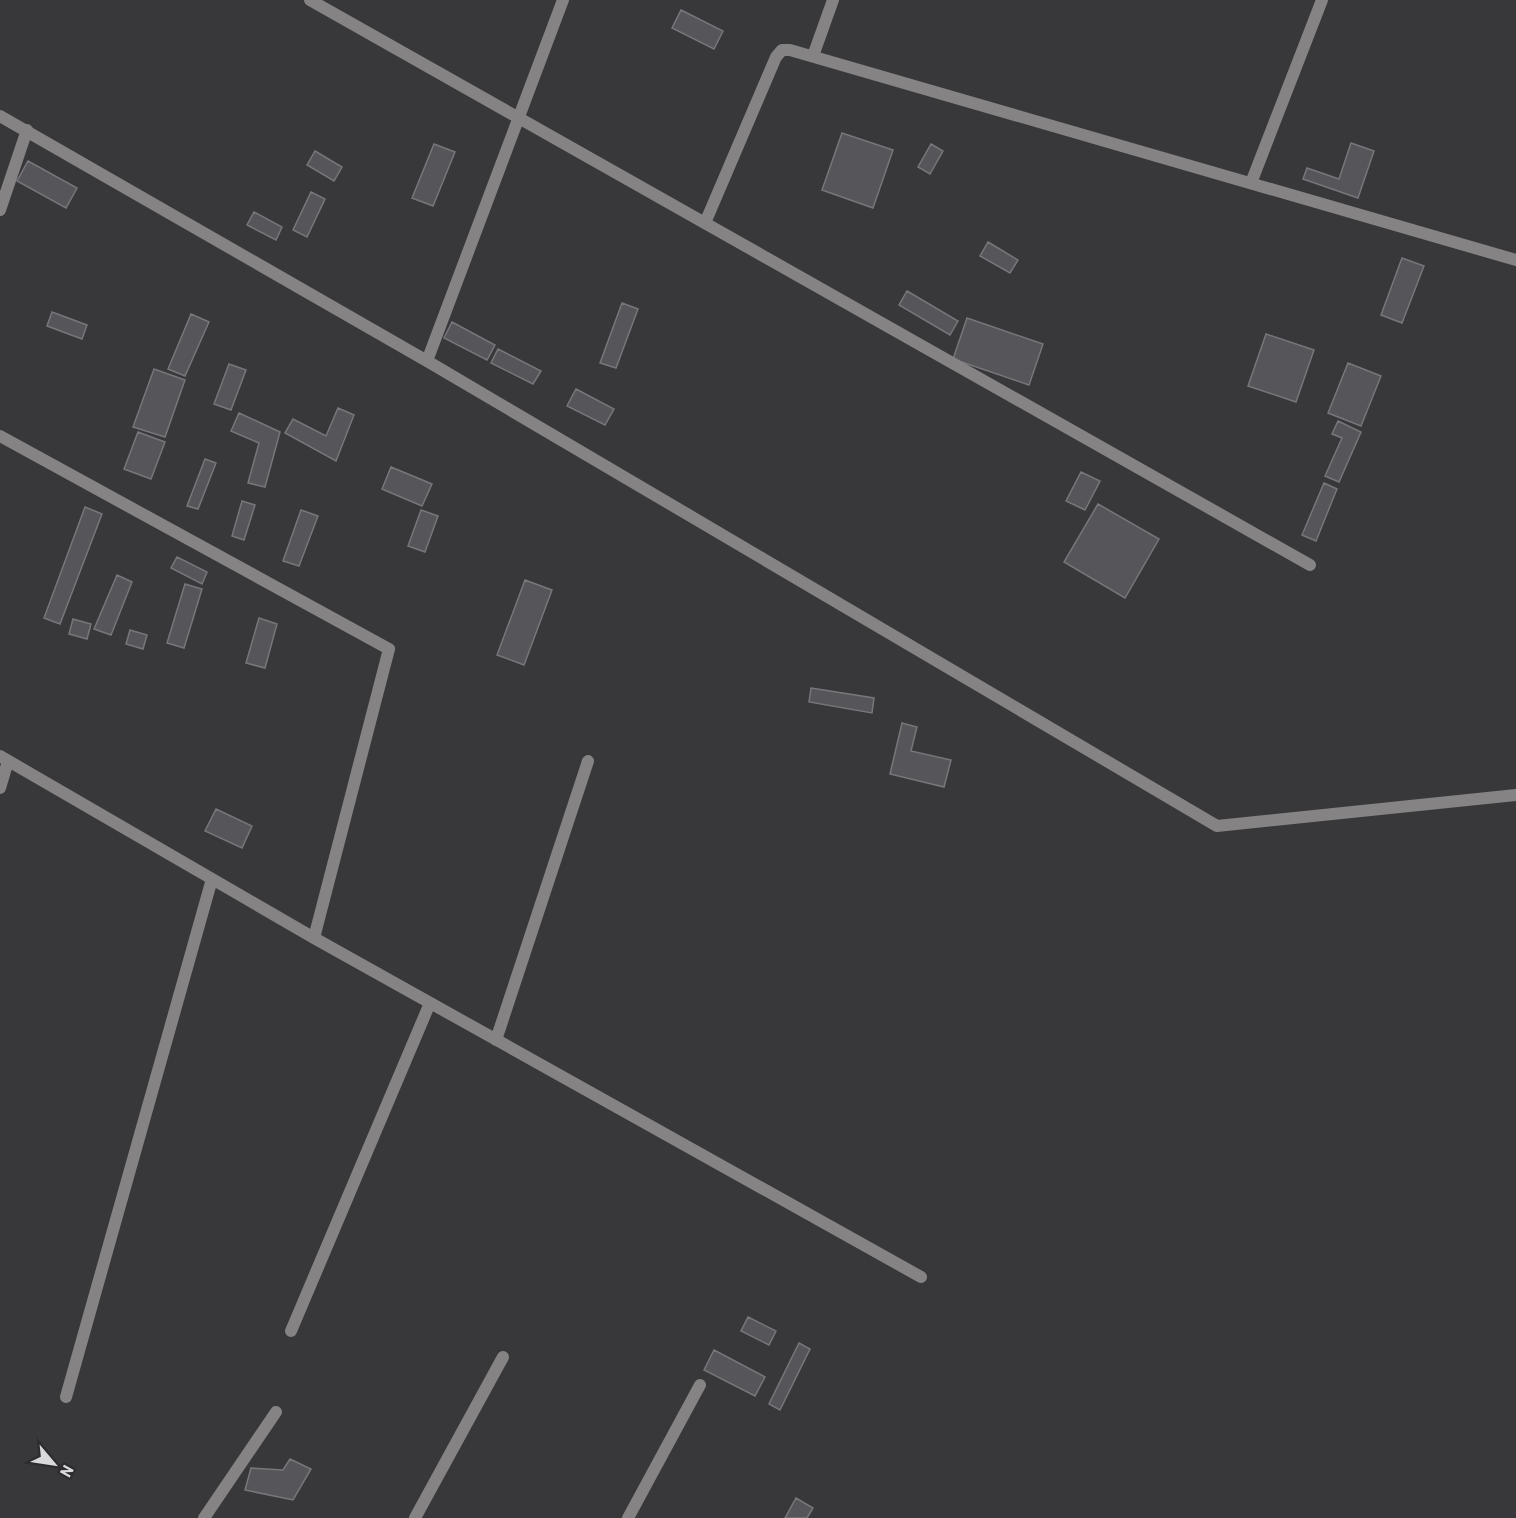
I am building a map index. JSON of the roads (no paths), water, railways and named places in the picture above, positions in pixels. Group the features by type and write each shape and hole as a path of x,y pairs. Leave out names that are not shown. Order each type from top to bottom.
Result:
{"street":[{"path":"310,0 1310,566"},
{"path":"427,361 563,0"},
{"path":"813,56 833,0"},
{"path":"1251,183 1322,0"},
{"path":"705,223 776,57 782,50 790,50 1516,260"},
{"path":"0,116 427,361 1217,826 1516,795"},
{"path":"0,210 27,130"},
{"path":"0,436 389,649 314,938"},
{"path":"0,788 4,758 314,938 921,1277"},
{"path":"496,1040 588,761"},
{"path":"66,1397 212,879"},
{"path":"291,1331 430,1003"},
{"path":"415,1518 503,1358"},
{"path":"628,1518 700,1385"},
{"path":"204,1518 276,1412"}]}
